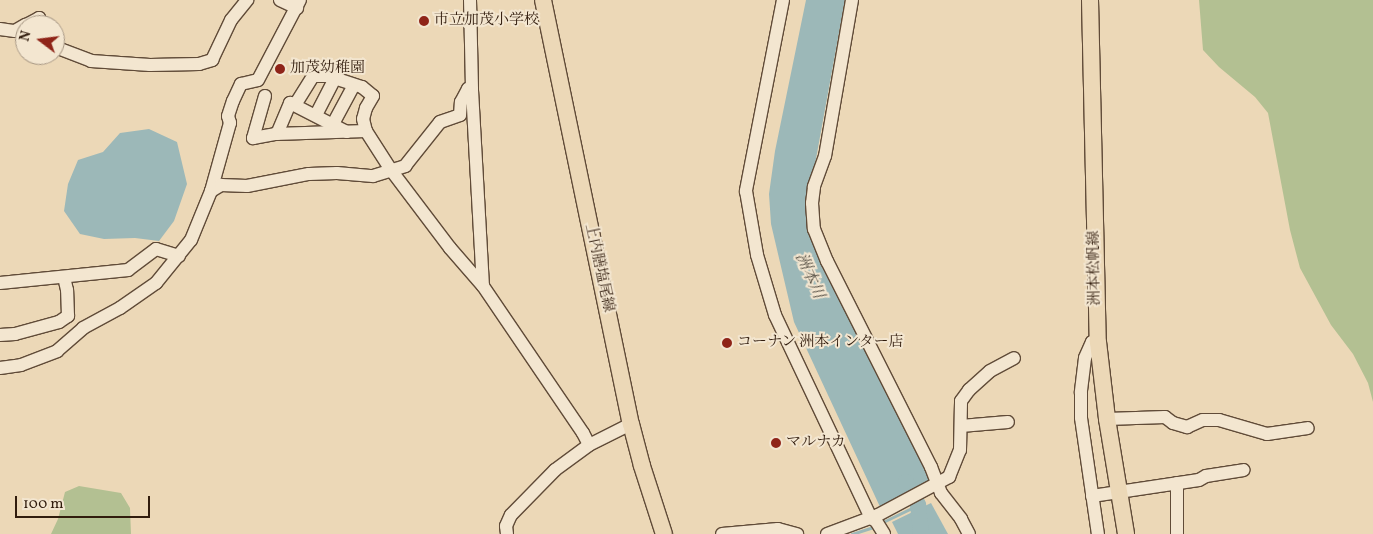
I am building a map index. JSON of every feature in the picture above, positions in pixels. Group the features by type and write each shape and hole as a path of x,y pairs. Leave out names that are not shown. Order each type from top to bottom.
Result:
{"main road":[{"name":"上内膳塩尾線","path":"543,0 631,424 642,466 664,534"},
{"name":"洲本松帆線","path":"1090,0 1098,342 1107,419 1126,534"}],"street":[{"path":"65,51 92,62 150,65 199,64 212,60 231,20 247,0"},
{"path":"0,368 21,365 57,351 83,328 120,308 156,283 179,256 191,240 211,191 230,123 228,116 241,84 258,80 299,4 280,0"},
{"path":"470,0 472,90 483,286"},
{"path":"783,0 746,191 757,255 775,315 878,523"},
{"path":"852,0 825,156 814,187 812,203 814,229 827,261 936,485 961,519 969,534"},
{"path":"0,30 15,31"},
{"path":"295,105 314,76 335,78 362,88 373,96 363,118 366,131 391,170 450,248 483,286 584,433 589,445"},
{"path":"316,116 335,78"},
{"path":"333,124 354,85"},
{"path":"211,191 221,185 247,186 309,174 338,173 373,176 405,166 440,122 460,115 461,102 468,89 472,90"},
{"path":"265,96 253,138 277,134 366,131"},
{"path":"277,134 290,104 348,132"},
{"path":"0,283 128,270 156,249 179,256"},
{"path":"0,335 15,334 59,322 68,316 67,290 64,278"},
{"path":"1098,342 1092,342 1086,358 1081,393 1081,418 1098,534"},
{"path":"827,534 878,523 936,485 952,472 960,450 961,401 969,390 990,371 1014,358"},
{"path":"1107,419 1165,417 1173,424 1186,427 1203,420 1218,420 1267,434 1308,428"},
{"path":"961,426 1008,422"},
{"path":"507,534 506,526 511,515 555,470 589,445 631,424"},
{"path":"1092,496 1178,483 1244,470"},
{"path":"1177,534 1178,483"},
{"path":"722,534 778,529 798,534"}],"green space":[{"path":"1199,0 1373,0 1373,402 1368,383 1353,354 1331,325 1300,268 1290,230 1268,113 1255,97 1219,67 1203,50"},
{"path":"79,486 121,493 130,508 131,534 51,534 58,519 65,492"}],"water":[{"path":"806,0 845,0 811,186 809,211 934,482 881,509 794,322 771,224 769,194 775,151"},
{"path":"149,129 177,142 187,184 174,221 159,241 135,238 104,239 80,234 64,211 68,184 78,160 103,152 120,133"},
{"path":"931,503 948,534 898,534 892,522"}],"waterway":[{"name":"洲本川","path":"906,482 918,505 921,534"},
{"path":"881,523 918,505"},
{"path":"852,534 874,527"}],"place":[{"name":"市立加茂小学校","path":"424,21"},
{"name":"加茂幼稚園","path":"280,69"},
{"name":"コーナン 洲本インター店","path":"727,343"},
{"name":"マルナカ","path":"776,443"}]}
